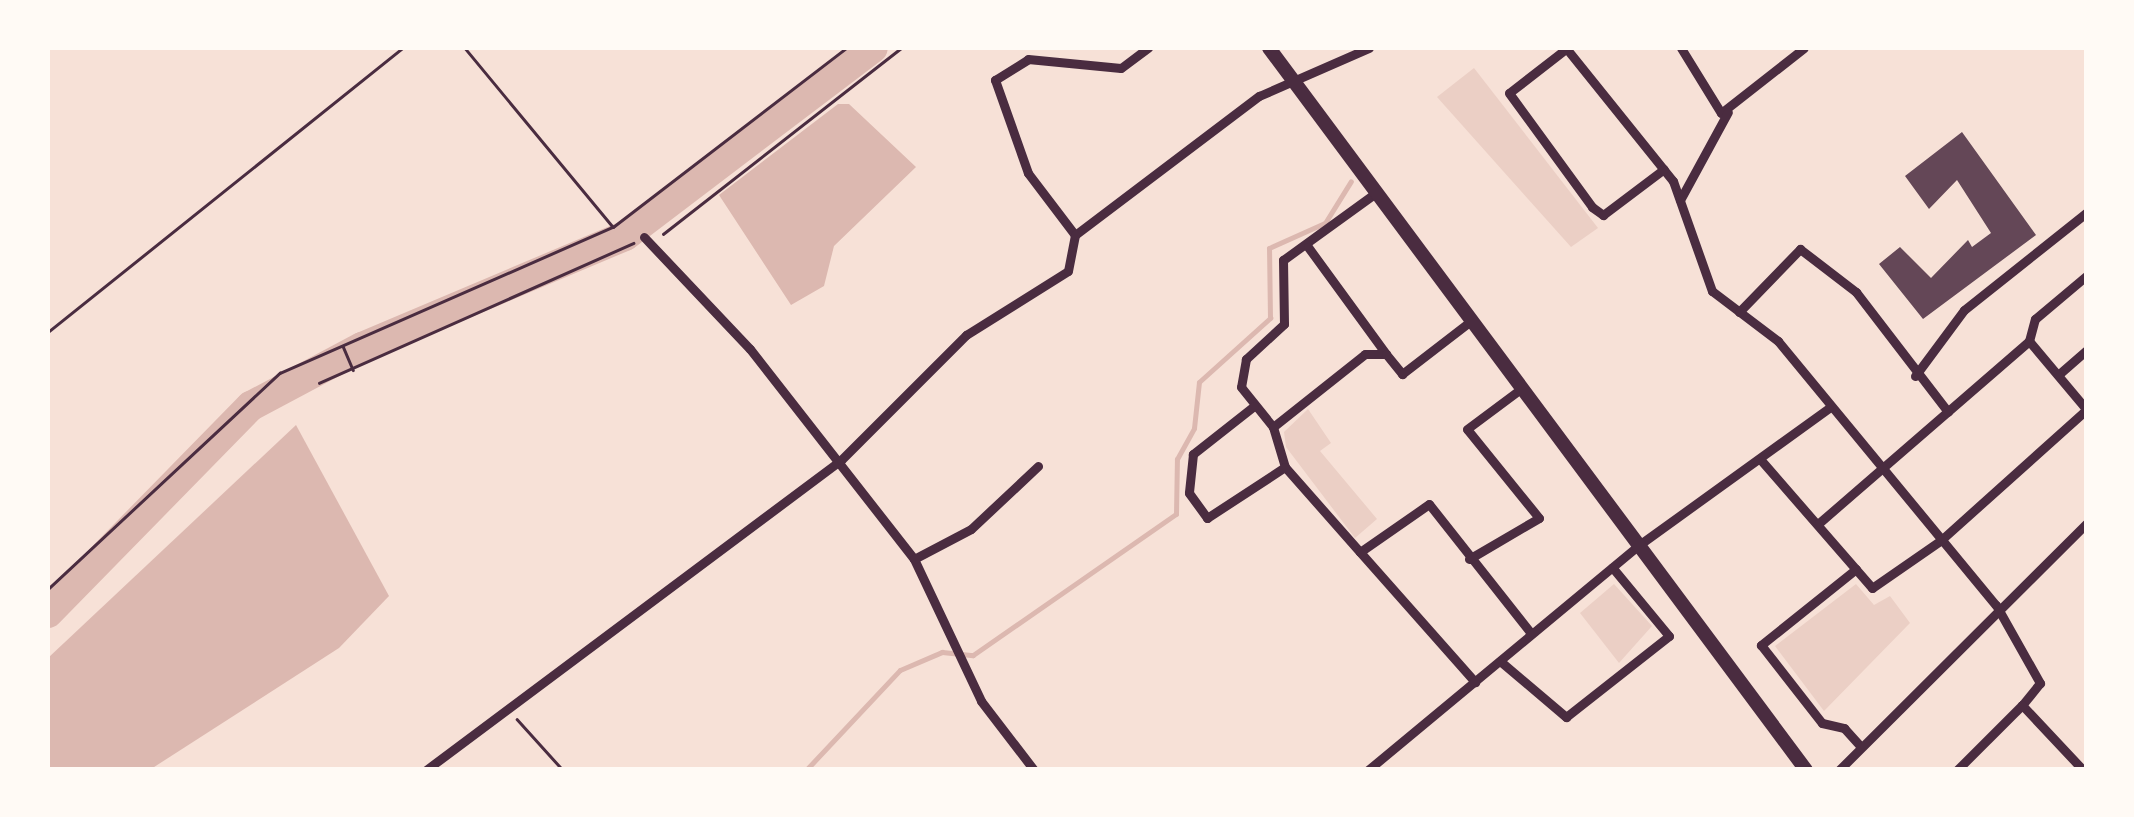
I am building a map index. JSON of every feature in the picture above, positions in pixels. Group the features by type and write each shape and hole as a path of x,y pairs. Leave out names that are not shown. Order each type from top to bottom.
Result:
{"highway":[{"path":"1269,48 1806,770"}],"street":[{"path":"1075,235 1028,174 995,80 1028,59 1121,68 1148,48"},
{"path":"426,770 841,460 966,335 1068,271 1075,235 1259,96 1296,84 1369,48"},
{"path":"1664,169 1603,215 1592,207 1509,93 1567,48 1664,169 1680,200 1712,292 1778,340 1879,473 1996,604 2040,682 2022,706 1957,770"},
{"path":"1682,48 1722,113 1790,52 1804,48"},
{"path":"1680,200 1732,105"},
{"path":"1377,192 1308,247 1283,260 1284,324 1246,359 1241,386 1273,427 1285,466 1475,682"},
{"path":"1915,376 1964,310 2086,213"},
{"path":"647,240 841,460 914,559 981,701 1034,770"},
{"path":"1308,247 1402,374 1472,320"},
{"path":"1739,312 1800,249 1856,292 1915,376 1948,412"},
{"path":"1819,523 2029,341 2034,319 2086,276"},
{"path":"1760,459 1872,588 1940,542 2086,410 2029,341"},
{"path":"2058,375 2086,351"},
{"path":"1273,427 1365,354 1386,354"},
{"path":"1469,559 1539,518 1467,428 1522,388"},
{"path":"1254,406 1193,454 1189,494 1207,518 1285,466"},
{"path":"1368,770 1388,744 1475,682 1639,545 1830,408"},
{"path":"914,559 970,529 1038,466"},
{"path":"1360,552 1429,504 1531,633"},
{"path":"1839,770 1851,765 1861,747 1996,604 2086,524"},
{"path":"1500,660 1566,717 1669,636 1612,568"},
{"path":"1856,569 1761,645 1822,723 1844,728 1861,747"},
{"path":"2022,706 2077,767"}],"path":[{"path":"48,332 403,48"},
{"path":"465,48 612,227"},
{"path":"48,589 234,407 342,345 630,220 846,48"},
{"path":"319,383 647,240 901,48"},
{"path":"342,345 352,369"},
{"path":"508,708 563,770"}],"shaded area":[{"path":"1474,68 1598,228 1571,247 1437,97"},
{"path":"838,104 849,104 916,167 834,246 824,286 791,305 719,195"},
{"path":"1308,409 1331,443 1320,451 1377,519 1355,538 1286,447 1284,432"},
{"path":"296,425 389,596 339,648 151,769 48,769 48,658"},
{"path":"1614,584 1652,626 1619,663 1580,613"},
{"path":"1856,584 1874,605 1890,596 1910,623 1824,711 1775,646"}],"building":[{"path":"1962,132 2036,235 1923,319 1879,264 1900,247 1931,278 1968,240 1972,247 1991,233 1957,180 1929,209 1905,176"}],"waterway":[{"path":"48,613 251,406 362,347 625,236 873,48"},
{"path":"806,770 900,670 942,652 973,655 1176,514 1177,459 1194,428 1199,382 1270,318 1269,248 1325,223 1351,181"}]}
